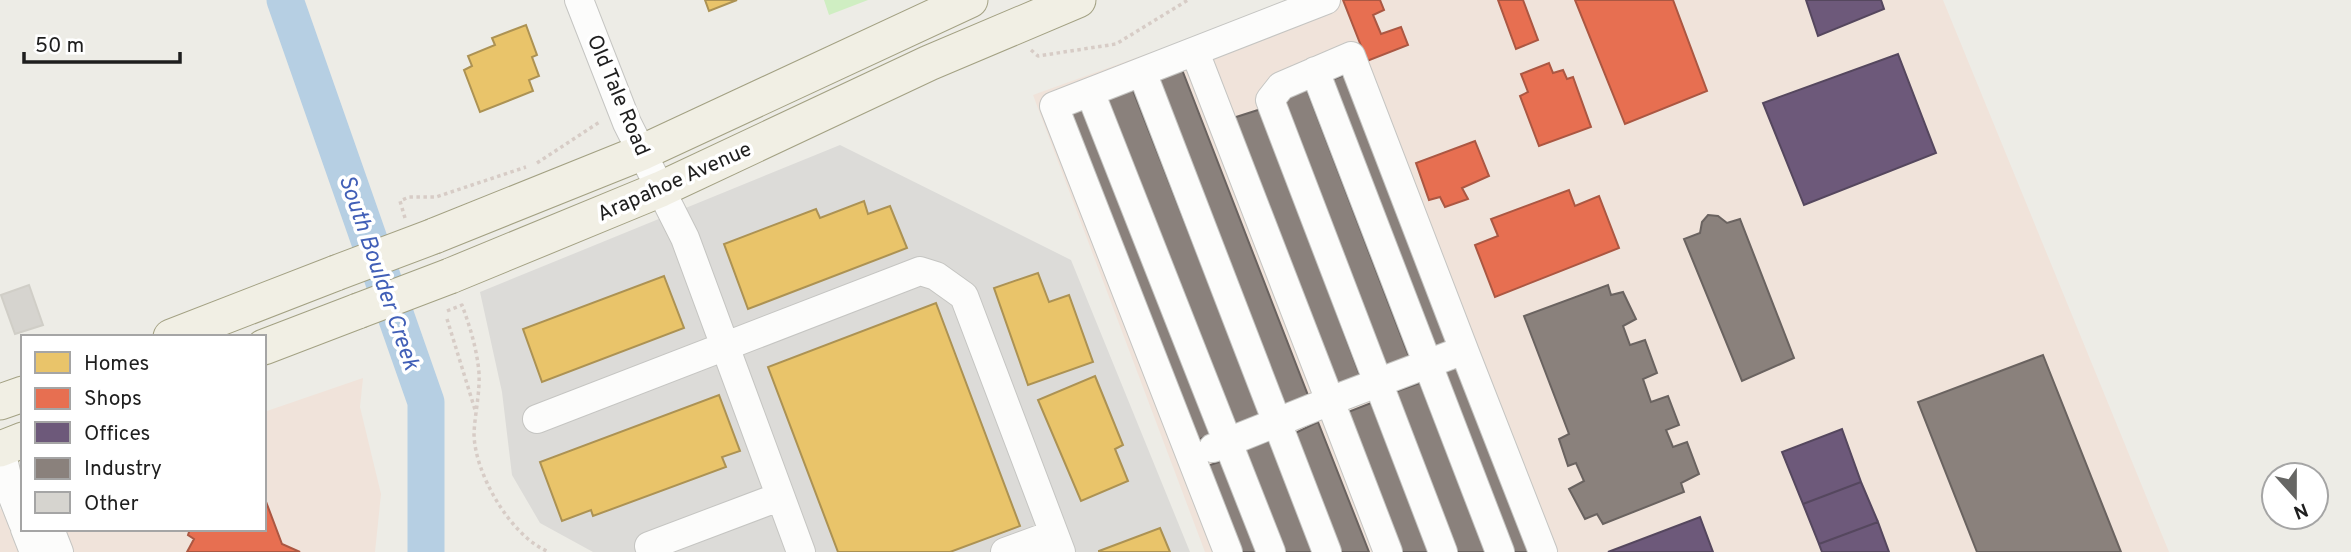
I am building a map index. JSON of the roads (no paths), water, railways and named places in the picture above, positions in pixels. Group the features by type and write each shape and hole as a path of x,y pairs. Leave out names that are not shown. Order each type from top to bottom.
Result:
{"main road":[{"name":"Arapahoe Avenue","path":"176,335 336,273 420,230 643,152 970,0"},
{"name":"Arapahoe Avenue","path":"266,346 661,189 929,63 1078,0"},
{"path":"0,402 21,395"}],"street":[{"name":"Old Tale Road","path":"579,0 621,108 684,238 801,552"},
{"path":"1228,552 1054,106 1326,0"},
{"path":"1195,52 1388,552"},
{"path":"1443,552 1270,100 1281,86 1351,56 1543,552"},
{"path":"1315,71 1500,552"},
{"path":"1142,72 1327,552"},
{"path":"1090,92 1271,552"},
{"path":"537,419 920,271 936,276 964,296 1058,543 1005,552"},
{"path":"1191,457 1464,349"},
{"path":"9,451 10,490 21,518"},
{"path":"649,546 779,497"},
{"path":"26,531 34,552"},
{"path":"51,531 58,552"}],"waterway":[{"name":"South Boulder Creek","path":"285,0 426,402 426,552"}]}
